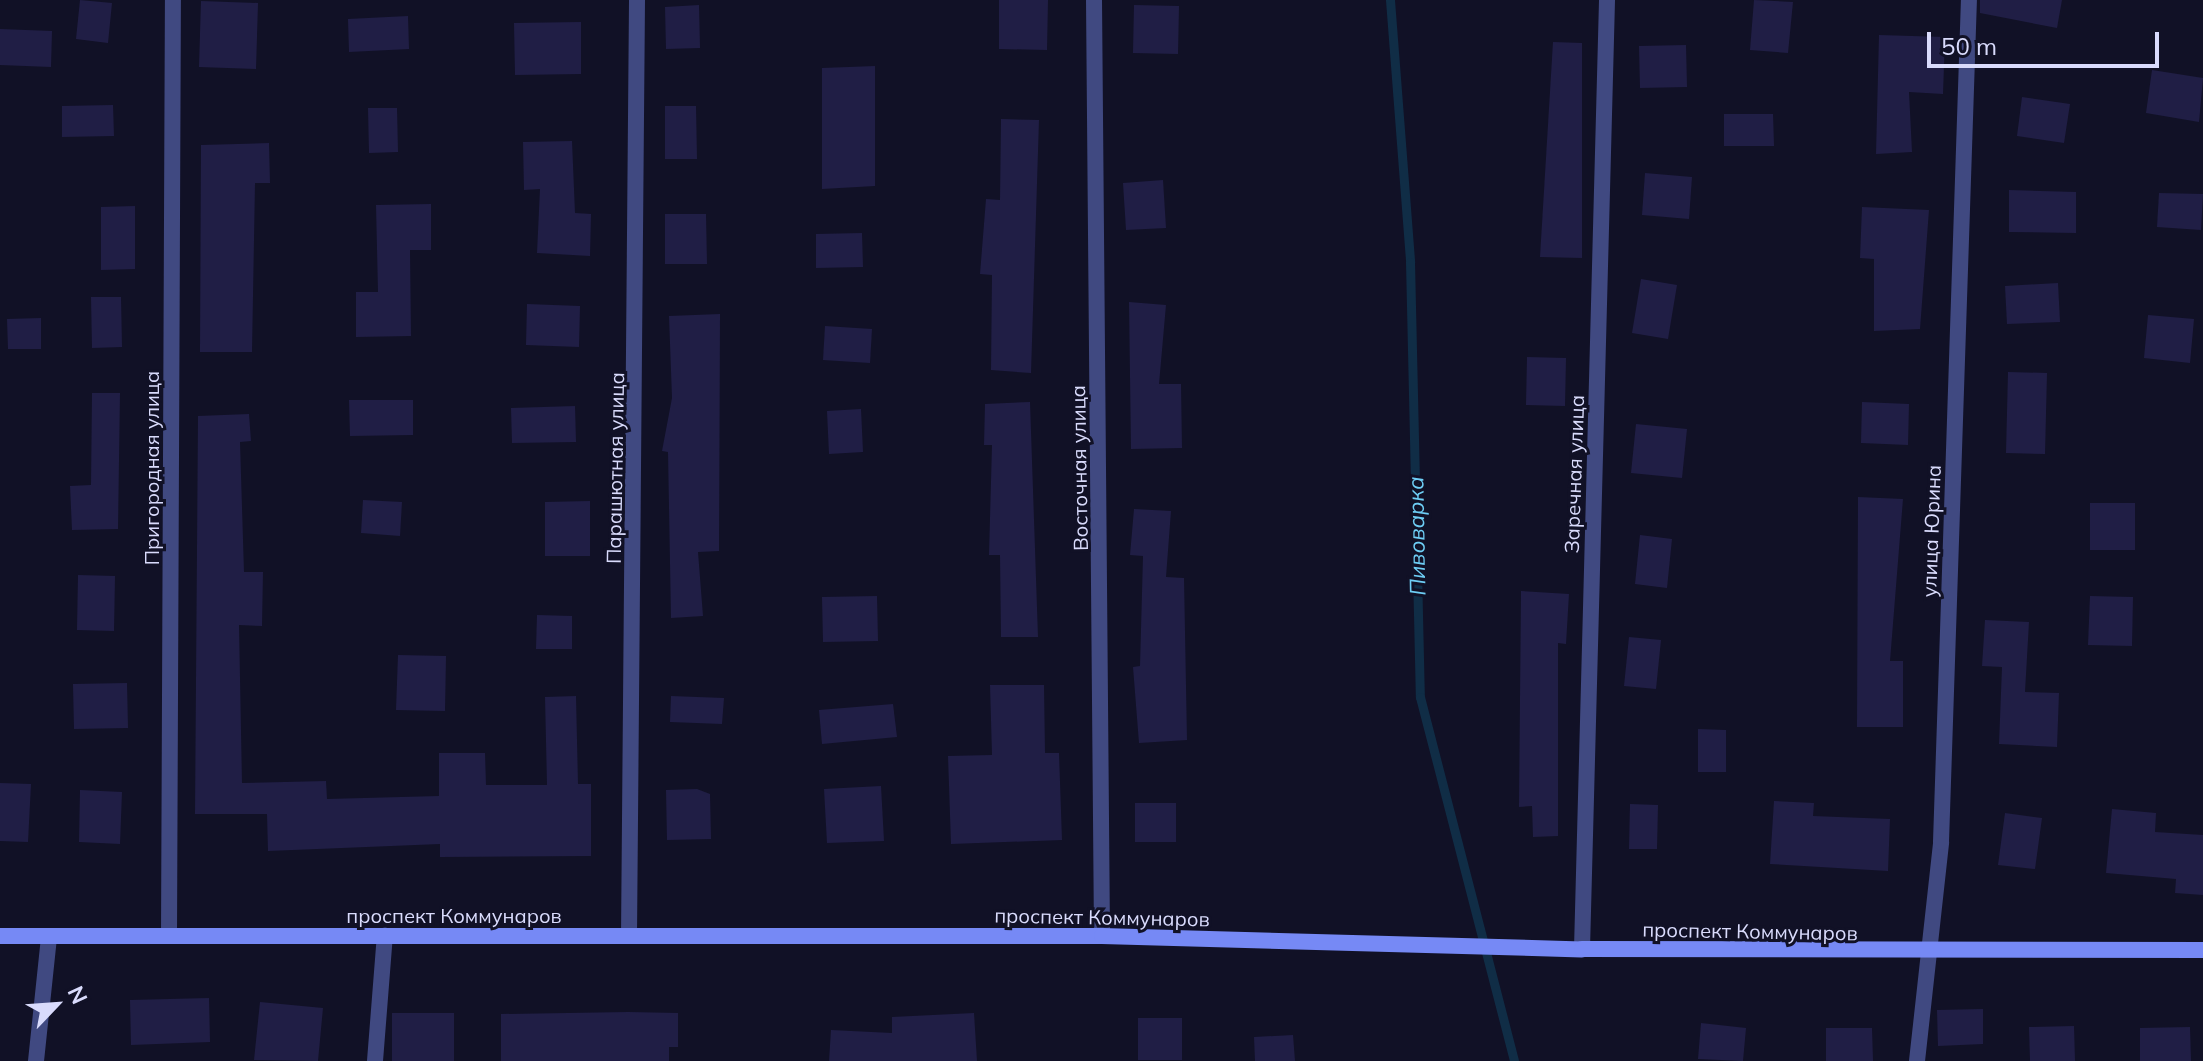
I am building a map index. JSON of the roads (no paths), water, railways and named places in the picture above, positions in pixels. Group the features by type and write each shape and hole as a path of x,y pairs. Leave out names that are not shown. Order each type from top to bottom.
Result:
{"street":[{"name":"Пригородная улица","path":"169,936 173,0"},
{"name":"Парашютная улица","path":"629,936 637,0"},
{"name":"Восточная улица","path":"1094,0 1102,936"},
{"name":"Заречная улица","path":"1582,949 1607,0"},
{"name":"улица Юрина","path":"1917,1061 1924,953 1941,842 1969,0"},
{"path":"375,1061 385,935"},
{"name":"проспект Коммунаров","path":"0,936 1102,936 1582,949 1924,953 2203,950"},
{"path":"36,1061 49,937"}],"waterway":[{"name":"Пивоварка","path":"1390,0 1410,262 1420,697 1514,1061"}]}
